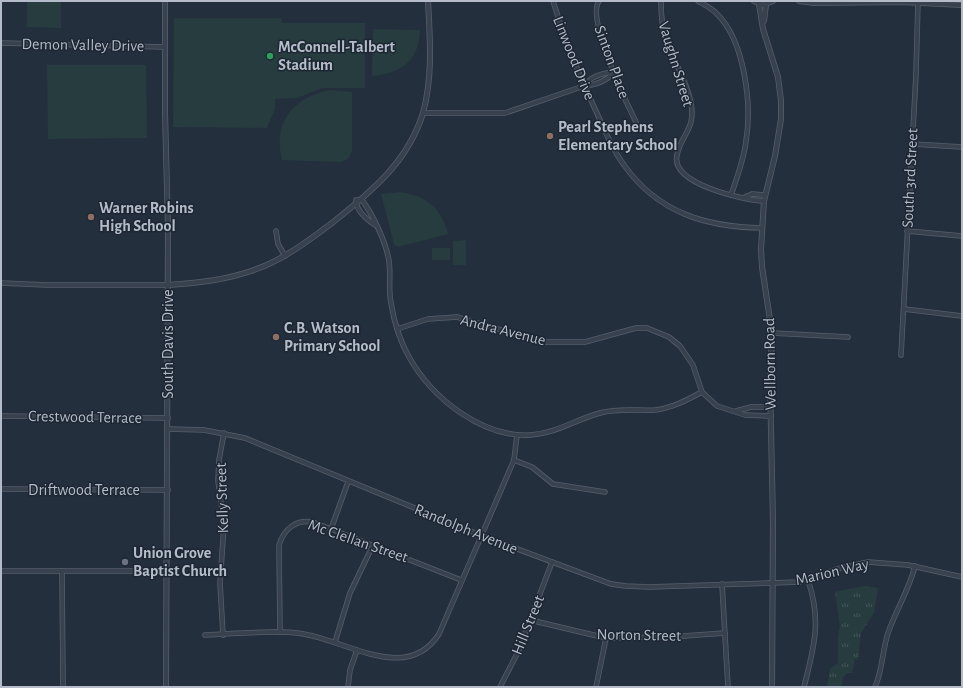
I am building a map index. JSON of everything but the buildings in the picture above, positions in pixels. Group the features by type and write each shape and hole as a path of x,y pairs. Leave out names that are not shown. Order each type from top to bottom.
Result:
{"street":[{"name":"South Davis Drive","path":"165,1 168,285 166,687"},
{"path":"1,283 47,285 168,285 208,282 256,270 285,256 305,243 362,200 388,174 403,156 414,135 423,112 429,80 428,1"},
{"name":"Linwood Drive","path":"553,1 563,36 584,86 623,164 658,201 693,218 715,224 762,228"},
{"name":"Sinton Place","path":"599,1 595,9 604,46 636,122"},
{"name":"Vaughn Street","path":"660,1 667,42 680,71 691,104 692,119 687,134 678,150 676,157 678,168 684,175 695,182 717,191 745,197 750,200 764,201"},
{"path":"698,1 717,13 727,27 737,48 747,85 748,116 746,143 731,195"},
{"path":"754,1 759,4 766,5 774,1"},
{"path":"799,1 918,2 962,5"},
{"name":"South 3rd Street","path":"901,355 916,74 918,2"},
{"name":"Wellborn Road","path":"759,4 778,77 781,101 779,134 765,195 762,228 762,267 772,333 770,407 773,582 772,687"},
{"path":"763,23 766,5"},
{"name":"Demon Valley Drive","path":"1,43 165,47"},
{"path":"423,112 505,113 584,86 592,86 610,77 614,72"},
{"path":"912,144 962,147"},
{"name":"Vaughn Street","path":"745,197 752,194 765,195"},
{"path":"362,200 372,215 389,259 390,302 397,329 409,358 427,382 443,399 476,422 496,430 517,435 550,432 600,413 613,410 667,408 679,404 702,392"},
{"path":"356,205 366,220 375,225"},
{"path":"276,231 278,244 285,256"},
{"path":"907,231 962,236"},
{"path":"904,309 962,316"},
{"name":"Andra Avenue","path":"397,329 428,319 457,317 542,342 585,342 636,328 647,328 669,336 680,346 693,365 702,392 717,406 746,416 770,416"},
{"path":"772,333 848,337"},
{"path":"736,412 750,407 770,407"},
{"name":"Crestwood Terrace","path":"1,416 168,418"},
{"name":"Randolph Avenue","path":"168,430 204,430 245,438 348,482 598,580 626,586 773,582"},
{"name":"Kelly Street","path":"223,634 220,583 224,525 218,480 219,460 224,433"},
{"path":"205,635 280,632 314,635 358,650 397,659 416,654 428,647 439,634 480,535 514,460 517,435"},
{"path":"514,460 532,467 553,484 605,492"},
{"path":"331,529 348,482"},
{"name":"Driftwood Terrace","path":"1,490 168,490"},
{"name":"Mc Clellan Street","path":"280,632 278,556 282,537 293,525 306,521 331,529 461,580"},
{"path":"335,642 350,593 373,545"},
{"name":"Hill Street","path":"500,687 530,620 552,562"},
{"name":"Marion Way","path":"773,582 800,582 840,568 868,562 915,566 962,578"},
{"path":"875,687 880,675 888,634 911,583 915,566"},
{"path":"1,571 167,571"},
{"path":"62,571 63,687"},
{"path":"804,687 815,640 816,624 814,601 808,580"},
{"path":"722,584 728,687"},
{"name":"Norton Street","path":"530,620 606,638 725,634"},
{"path":"596,687 606,638"},
{"path":"348,687 350,670 358,650"}],"green space":[{"path":"27,1 61,1 61,28 27,27"},
{"name":"McConnell-Talbert Stadium","path":"174,18 281,18 282,23 365,23 365,88 322,88 297,98 275,99 275,109 267,128 173,127"},
{"path":"373,29 420,30 416,50 407,64 392,72 372,76"},
{"path":"47,65 146,65 147,138 48,139"},
{"path":"330,90 352,92 352,150 349,157 340,162 282,160 280,134 283,123 289,113 296,105 306,99 317,93"},
{"path":"400,192 418,196 432,205 442,217 448,234 398,247 394,244 381,194"},
{"path":"466,240 466,265 453,265 453,241"},
{"path":"432,248 450,248 450,260 432,260"},
{"path":"863,586 878,588 874,613 861,633 858,660 855,659 852,673 847,673 843,677 841,687 827,687 830,669 838,663 838,636 840,627 835,592"}],"place":[{"name":"McConnell-Talbert Stadium","path":"270,56"},
{"name":"Pearl Stephens Elementary School","path":"550,136"},
{"name":"Warner Robins High School","path":"91,217"},
{"name":"C.B. Watson Primary School","path":"276,337"},
{"name":"Union Grove Baptist Church","path":"125,562"}]}
